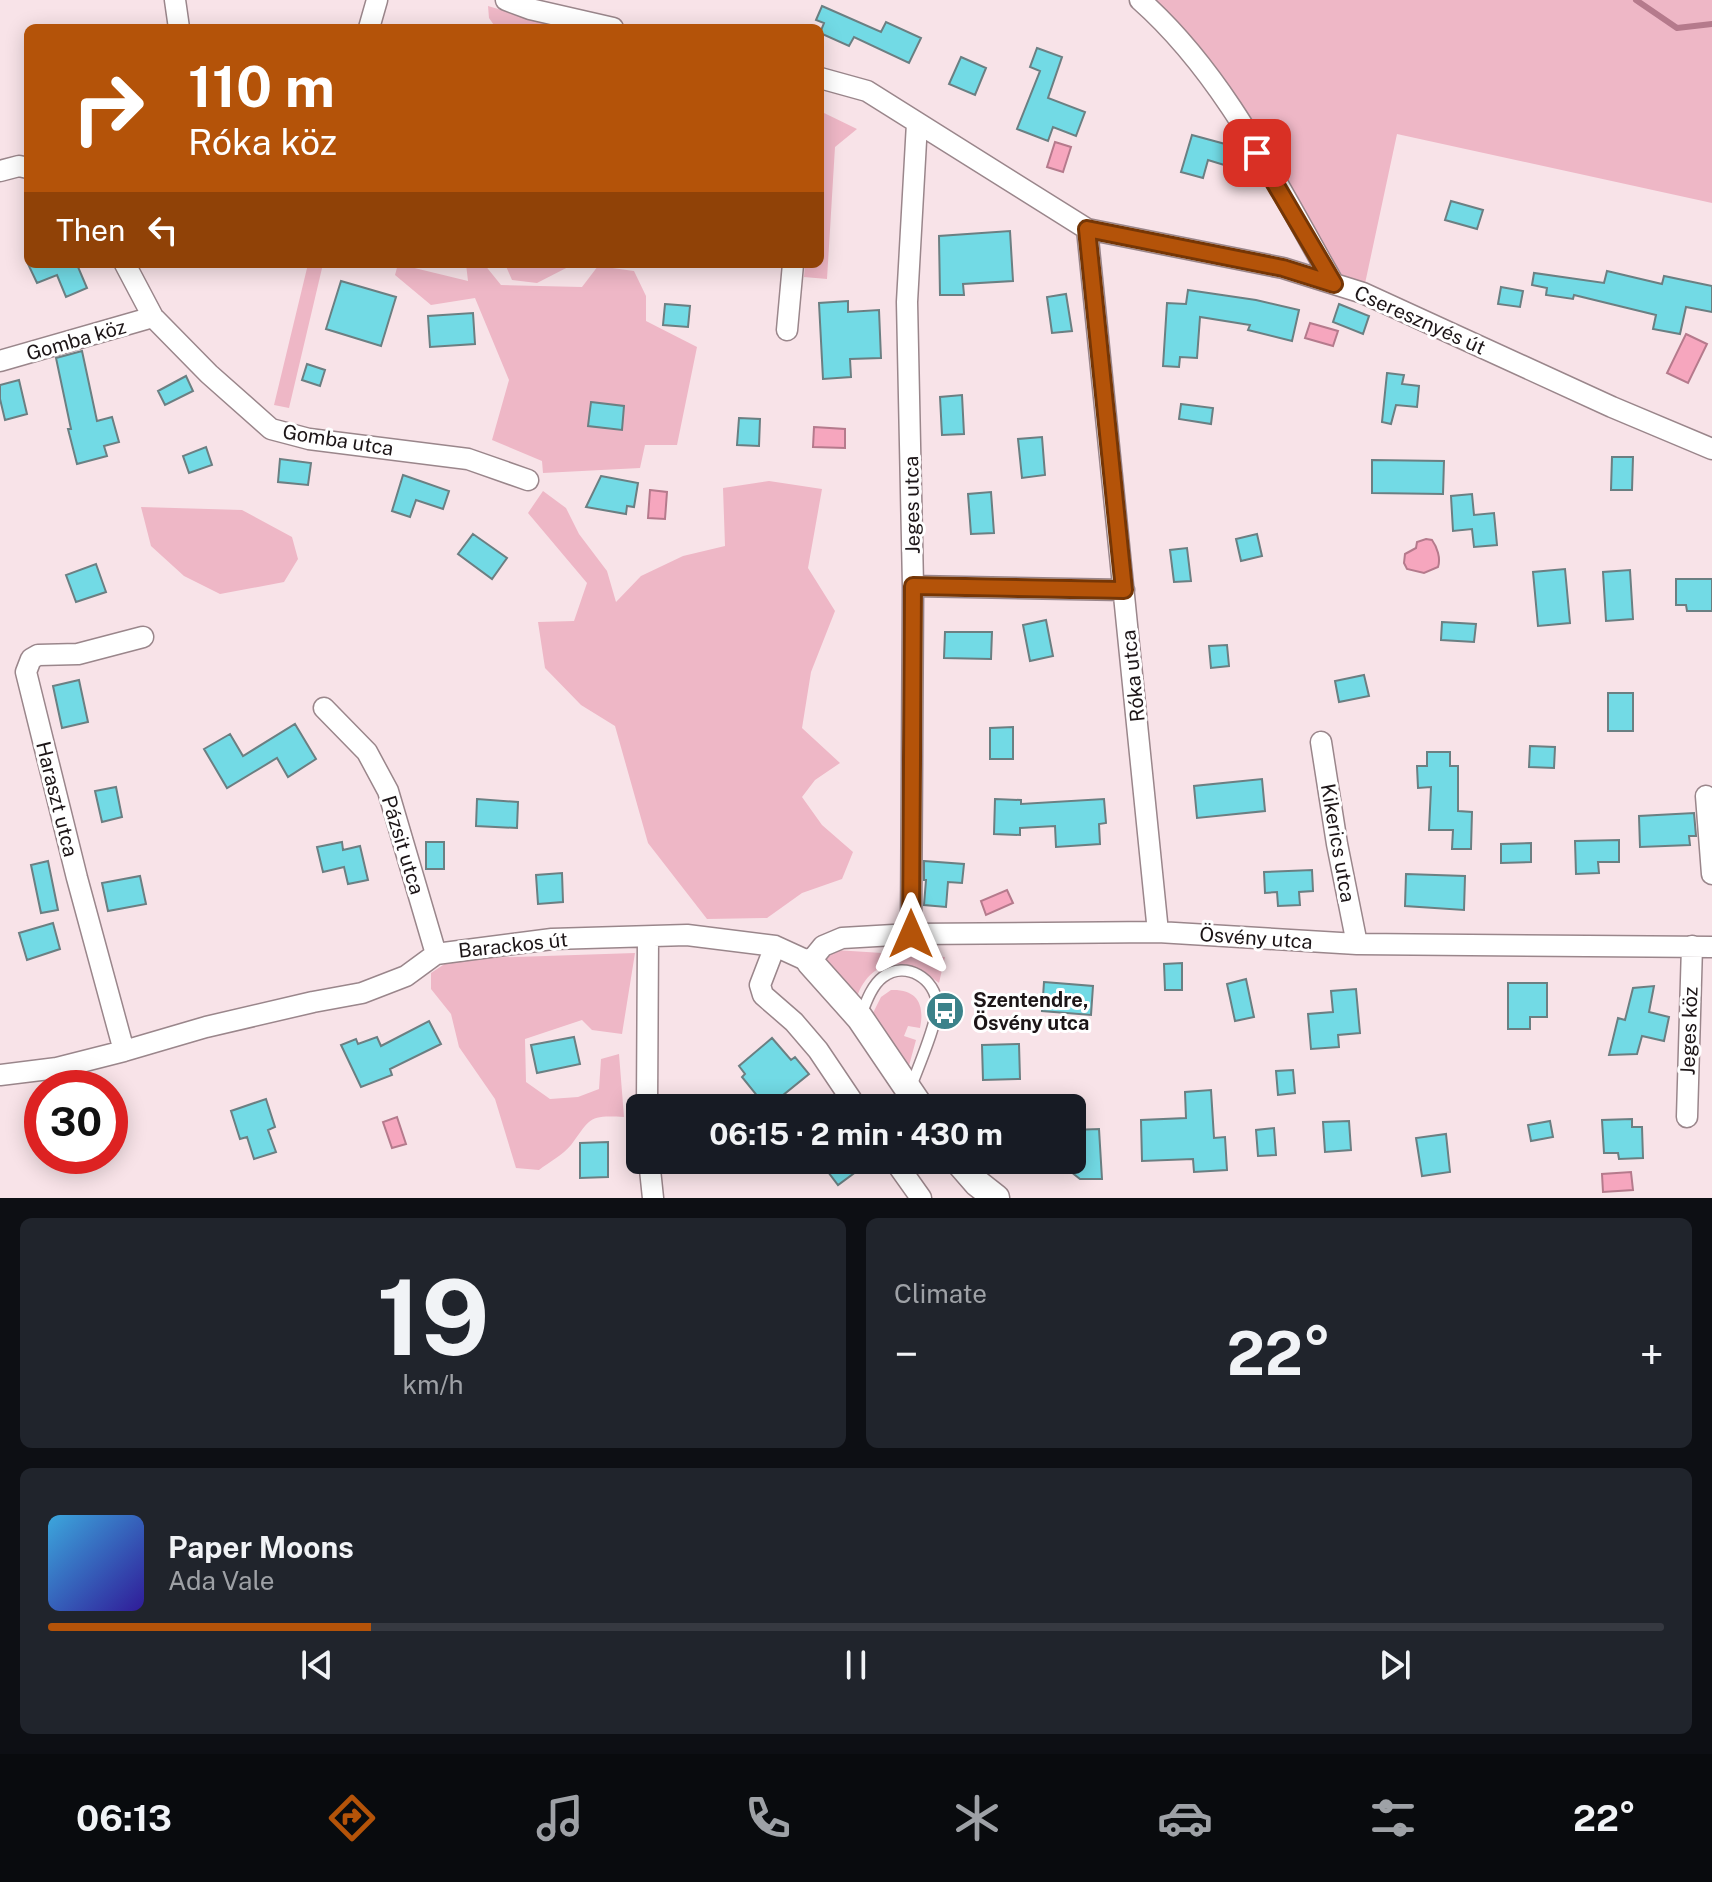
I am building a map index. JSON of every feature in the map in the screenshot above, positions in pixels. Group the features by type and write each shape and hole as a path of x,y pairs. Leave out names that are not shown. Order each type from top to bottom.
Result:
{"street":[{"path":"175,0 178,24"},
{"path":"370,24 377,0"},
{"path":"506,0 530,9 596,24"},
{"path":"1140,0 1170,27 1202,65 1273,178 1334,284"},
{"name":"Cseresznyés út","path":"824,79 867,91 1087,229 1283,268 1363,293 1612,407 1712,449"},
{"name":"Jeges utca","path":"911,934 913,586 907,302 917,123"},
{"path":"0,171 24,167"},
{"name":"Róka utca","path":"1087,229 1158,932"},
{"name":"Gomba utca","path":"127,268 153,317 209,374 271,429 309,439 468,459 528,480"},
{"path":"787,330 793,268"},
{"name":"Gomba köz","path":"0,361 153,317"},
{"path":"913,586 1124,590"},
{"name":"Haraszt utca","path":"124,1051 26,672 31,659 38,655 78,654 143,637"},
{"name":"Pázsit utca","path":"324,708 367,752 388,791 436,954"},
{"name":"Kikerics utca","path":"1321,742 1357,944"},
{"path":"1706,796 1712,874"},
{"name":"Ösvény utca","path":"810,962 823,946 842,938 911,934 1158,932 1357,944 1702,947"},
{"name":"Barackos út","path":"0,1075 57,1068 206,1027 362,993 406,976 436,954 552,939 687,935 775,946 810,962 860,1018 913,1094"},
{"path":"647,1094 648,937"},
{"path":"775,946 760,985 763,995 794,1022 818,1050 848,1094"},
{"name":"Jeges köz","path":"1687,1117 1702,947"},
{"path":"650,1174 653,1198"},
{"path":"904,1174 921,1198"},
{"path":"969,1174 996,1198"}],"lane":[{"path":"860,1018 870,994 882,978 895,971 912,972 927,979 935,993 938,1008 917,1094"}],"shaded area":[{"path":"1140,0 1712,0 1712,203 1397,134 1363,293 1334,284 1273,178"},
{"path":"488,6 549,24 493,24"},
{"path":"824,113 857,129 835,147 827,279 804,277 805,268 824,268"},
{"path":"1055,142 1071,147 1063,172 1047,167"},
{"path":"307,268 322,268 289,408 274,405"},
{"path":"397,268 414,268 468,281 466,268 487,268 501,285 582,287 596,268 634,271 646,296 646,321 697,347 677,445 645,445 640,468 543,473 542,461 492,440 509,380 475,298 431,305 395,275"},
{"path":"507,268 566,268 537,283 512,280"},
{"path":"1310,323 1338,331 1333,346 1305,338"},
{"path":"1686,334 1707,344 1688,383 1667,373"},
{"path":"814,427 845,429 845,448 813,447"},
{"path":"769,481 822,489 808,568 835,611 811,672 802,728 840,763 815,780 802,797 822,825 853,852 842,879 802,893 767,918 707,919 648,843 615,726 581,705 545,668 538,622 574,621 587,583 528,513 543,491 566,508 579,534 607,571 616,602 641,576 683,556 725,546 723,488"},
{"path":"650,490 667,492 665,519 648,518"},
{"path":"141,507 242,510 292,537 298,559 284,582 220,594 184,576 151,546"},
{"path":"1432,540 1435,546 1439,556 1438,567 1424,573 1407,569 1405,554 1416,548 1417,542"},
{"path":"1007,890 1013,903 986,915 981,901"},
{"path":"835,950 945,957 939,983 917,968 888,965 866,980 857,997 826,967 827,956"},
{"path":"635,953 622,1034 592,1030 582,1020 525,1039 526,1082 550,1099 578,1097 599,1089 601,1059 619,1054 624,1117 592,1120 568,1149 539,1170 516,1168 495,1099 459,1047 451,1014 431,989 431,973 452,959"},
{"path":"891,990 913,995 920,1005 920,1028 908,1026 904,1036 916,1040 907,1073 870,1019 881,997"},
{"path":"397,1117 406,1144 392,1148 383,1122"},
{"path":"1631,1172 1633,1190 1603,1192 1602,1174"}],"building":[{"path":"822,6 881,32 886,22 921,38 909,63 854,37 849,46 824,35 824,23 816,20"},
{"path":"1037,48 1062,57 1048,98 1085,112 1076,136 1053,127 1048,141 1017,129 1040,71 1030,67"},
{"path":"961,57 986,68 975,95 949,84"},
{"path":"1192,135 1240,148 1234,168 1208,160 1203,178 1181,172"},
{"path":"1451,201 1483,210 1477,229 1445,220"},
{"path":"1010,231 1013,281 963,284 964,295 940,295 939,236"},
{"path":"30,268 78,268 87,288 66,297 57,275 37,283"},
{"path":"1607,271 1662,284 1664,276 1712,286 1712,312 1686,307 1680,334 1653,329 1656,315 1574,295 1573,299 1546,295 1547,288 1532,285 1534,273 1604,283"},
{"path":"341,281 396,297 381,346 326,329"},
{"path":"1501,287 1523,291 1520,307 1498,304"},
{"path":"1188,290 1299,310 1292,341 1248,330 1250,325 1200,317 1197,358 1180,357 1179,367 1163,366 1167,303 1186,304"},
{"path":"1066,294 1072,331 1052,333 1047,297"},
{"path":"848,301 848,312 879,310 881,358 850,359 851,377 823,379 819,303"},
{"path":"665,304 690,306 688,327 663,325"},
{"path":"1339,304 1369,316 1363,334 1333,322"},
{"path":"473,313 475,344 430,347 428,316"},
{"path":"82,351 97,421 112,417 119,442 104,446 107,456 77,464 56,358"},
{"path":"307,364 325,370 320,386 302,380"},
{"path":"1387,373 1404,375 1402,384 1419,386 1417,407 1396,405 1391,424 1382,422"},
{"path":"186,376 193,391 165,405 158,391"},
{"path":"19,380 27,414 5,420 0,385"},
{"path":"962,395 964,434 942,435 940,397"},
{"path":"591,402 624,406 622,430 588,426"},
{"path":"1181,404 1213,408 1211,424 1179,419"},
{"path":"739,418 760,419 759,446 737,445"},
{"path":"1042,437 1045,475 1022,478 1018,439"},
{"path":"206,447 212,465 189,473 183,456"},
{"path":"1612,457 1633,457 1632,490 1611,490"},
{"path":"280,459 311,463 308,485 278,482"},
{"path":"1372,460 1444,461 1443,494 1372,493"},
{"path":"403,475 449,491 443,509 416,500 410,517 392,511"},
{"path":"601,476 638,483 634,507 627,506 626,514 586,507"},
{"path":"991,492 994,533 971,534 968,494"},
{"path":"1472,494 1474,515 1494,513 1497,545 1474,547 1472,529 1453,531 1451,496"},
{"path":"473,534 507,558 492,579 458,554"},
{"path":"1257,534 1262,556 1241,561 1236,539"},
{"path":"1187,548 1191,581 1174,582 1170,550"},
{"path":"96,564 106,592 76,602 66,575"},
{"path":"1565,569 1570,623 1538,626 1533,572"},
{"path":"1630,570 1633,619 1606,621 1603,572"},
{"path":"1676,579 1712,579 1712,611 1687,611 1686,605 1676,605"},
{"path":"1046,620 1053,656 1030,661 1023,625"},
{"path":"1442,622 1476,624 1474,642 1441,640"},
{"path":"945,632 992,632 991,659 944,658"},
{"path":"1227,645 1229,666 1211,668 1209,646"},
{"path":"1364,675 1369,696 1339,702 1335,681"},
{"path":"79,680 88,722 62,728 53,686"},
{"path":"1608,693 1633,693 1633,731 1608,731"},
{"path":"295,724 316,759 288,777 277,758 227,788 204,749 230,734 243,756"},
{"path":"1013,727 1013,759 990,759 990,728"},
{"path":"1530,746 1555,747 1554,768 1529,767"},
{"path":"1427,752 1450,752 1450,766 1458,766 1458,811 1472,812 1471,849 1452,849 1453,830 1429,830 1431,787 1418,788 1417,766 1427,766"},
{"path":"1262,779 1265,811 1197,818 1194,786"},
{"path":"116,787 122,817 102,822 95,791"},
{"path":"477,799 518,802 517,828 476,826"},
{"path":"995,799 1021,800 1021,804 1104,799 1106,823 1099,824 1100,844 1056,847 1055,826 1020,828 1020,835 994,834"},
{"path":"1694,813 1696,836 1689,836 1690,845 1640,847 1639,816"},
{"path":"1619,840 1619,862 1598,862 1599,873 1576,874 1575,841"},
{"path":"342,842 343,850 360,846 368,880 348,884 344,867 323,872 317,847"},
{"path":"426,842 444,842 444,869 426,869"},
{"path":"1531,843 1531,862 1501,863 1501,844"},
{"path":"48,861 58,910 41,913 31,865"},
{"path":"924,861 964,864 962,883 948,882 946,907 924,905"},
{"path":"1312,870 1313,891 1299,892 1300,905 1278,906 1277,892 1265,893 1264,872"},
{"path":"562,873 563,902 538,904 536,875"},
{"path":"1406,874 1465,876 1464,910 1405,906"},
{"path":"140,876 146,904 108,911 102,883"},
{"path":"53,923 60,949 27,960 19,933"},
{"path":"1182,963 1182,990 1165,990 1164,964"},
{"path":"1246,979 1254,1017 1235,1021 1227,984"},
{"path":"1044,982 1093,986 1091,1015 1042,1011"},
{"path":"1508,983 1547,983 1547,1017 1530,1017 1530,1029 1508,1029"},
{"path":"1654,986 1649,1012 1669,1017 1664,1041 1642,1036 1637,1054 1609,1055 1618,1018 1625,1020 1633,988"},
{"path":"1356,989 1360,1033 1338,1035 1339,1047 1311,1049 1308,1014 1333,1012 1331,991"},
{"path":"429,1021 441,1044 390,1069 392,1075 361,1087 341,1045 356,1039 358,1044 377,1037 381,1046"},
{"path":"574,1037 580,1064 537,1073 531,1045"},
{"path":"772,1038 791,1060 795,1057 809,1074 784,1094 756,1094 742,1077 745,1074 739,1066"},
{"path":"1019,1044 1020,1079 983,1080 982,1045"},
{"path":"1293,1070 1295,1093 1278,1095 1276,1071"},
{"path":"1211,1090 1214,1138 1225,1137 1227,1170 1194,1172 1193,1159 1142,1161 1141,1120 1186,1118 1185,1092"},
{"path":"266,1099 275,1127 268,1130 276,1152 254,1159 247,1137 240,1139 231,1111"},
{"path":"1632,1119 1632,1127 1642,1127 1643,1158 1619,1159 1618,1153 1604,1153 1602,1120"},
{"path":"1349,1121 1351,1150 1325,1152 1323,1122"},
{"path":"1550,1121 1553,1137 1531,1141 1528,1125"},
{"path":"1274,1128 1276,1155 1258,1156 1256,1130"},
{"path":"1086,1129 1099,1129 1102,1179 1080,1179 1074,1174 1086,1174"},
{"path":"1446,1134 1450,1172 1422,1176 1416,1138"},
{"path":"608,1142 608,1177 580,1178 580,1143"},
{"path":"830,1174 853,1174 838,1185"}],"waterway":[{"path":"1636,0 1677,28 1712,24"}],"place":[{"name":"Szentendre, Ösvény utca","path":"945,1011"}],"route":[{"path":"911,934 913,586 1124,590 1087,229 1283,268 1334,284 1257,153"}]}
